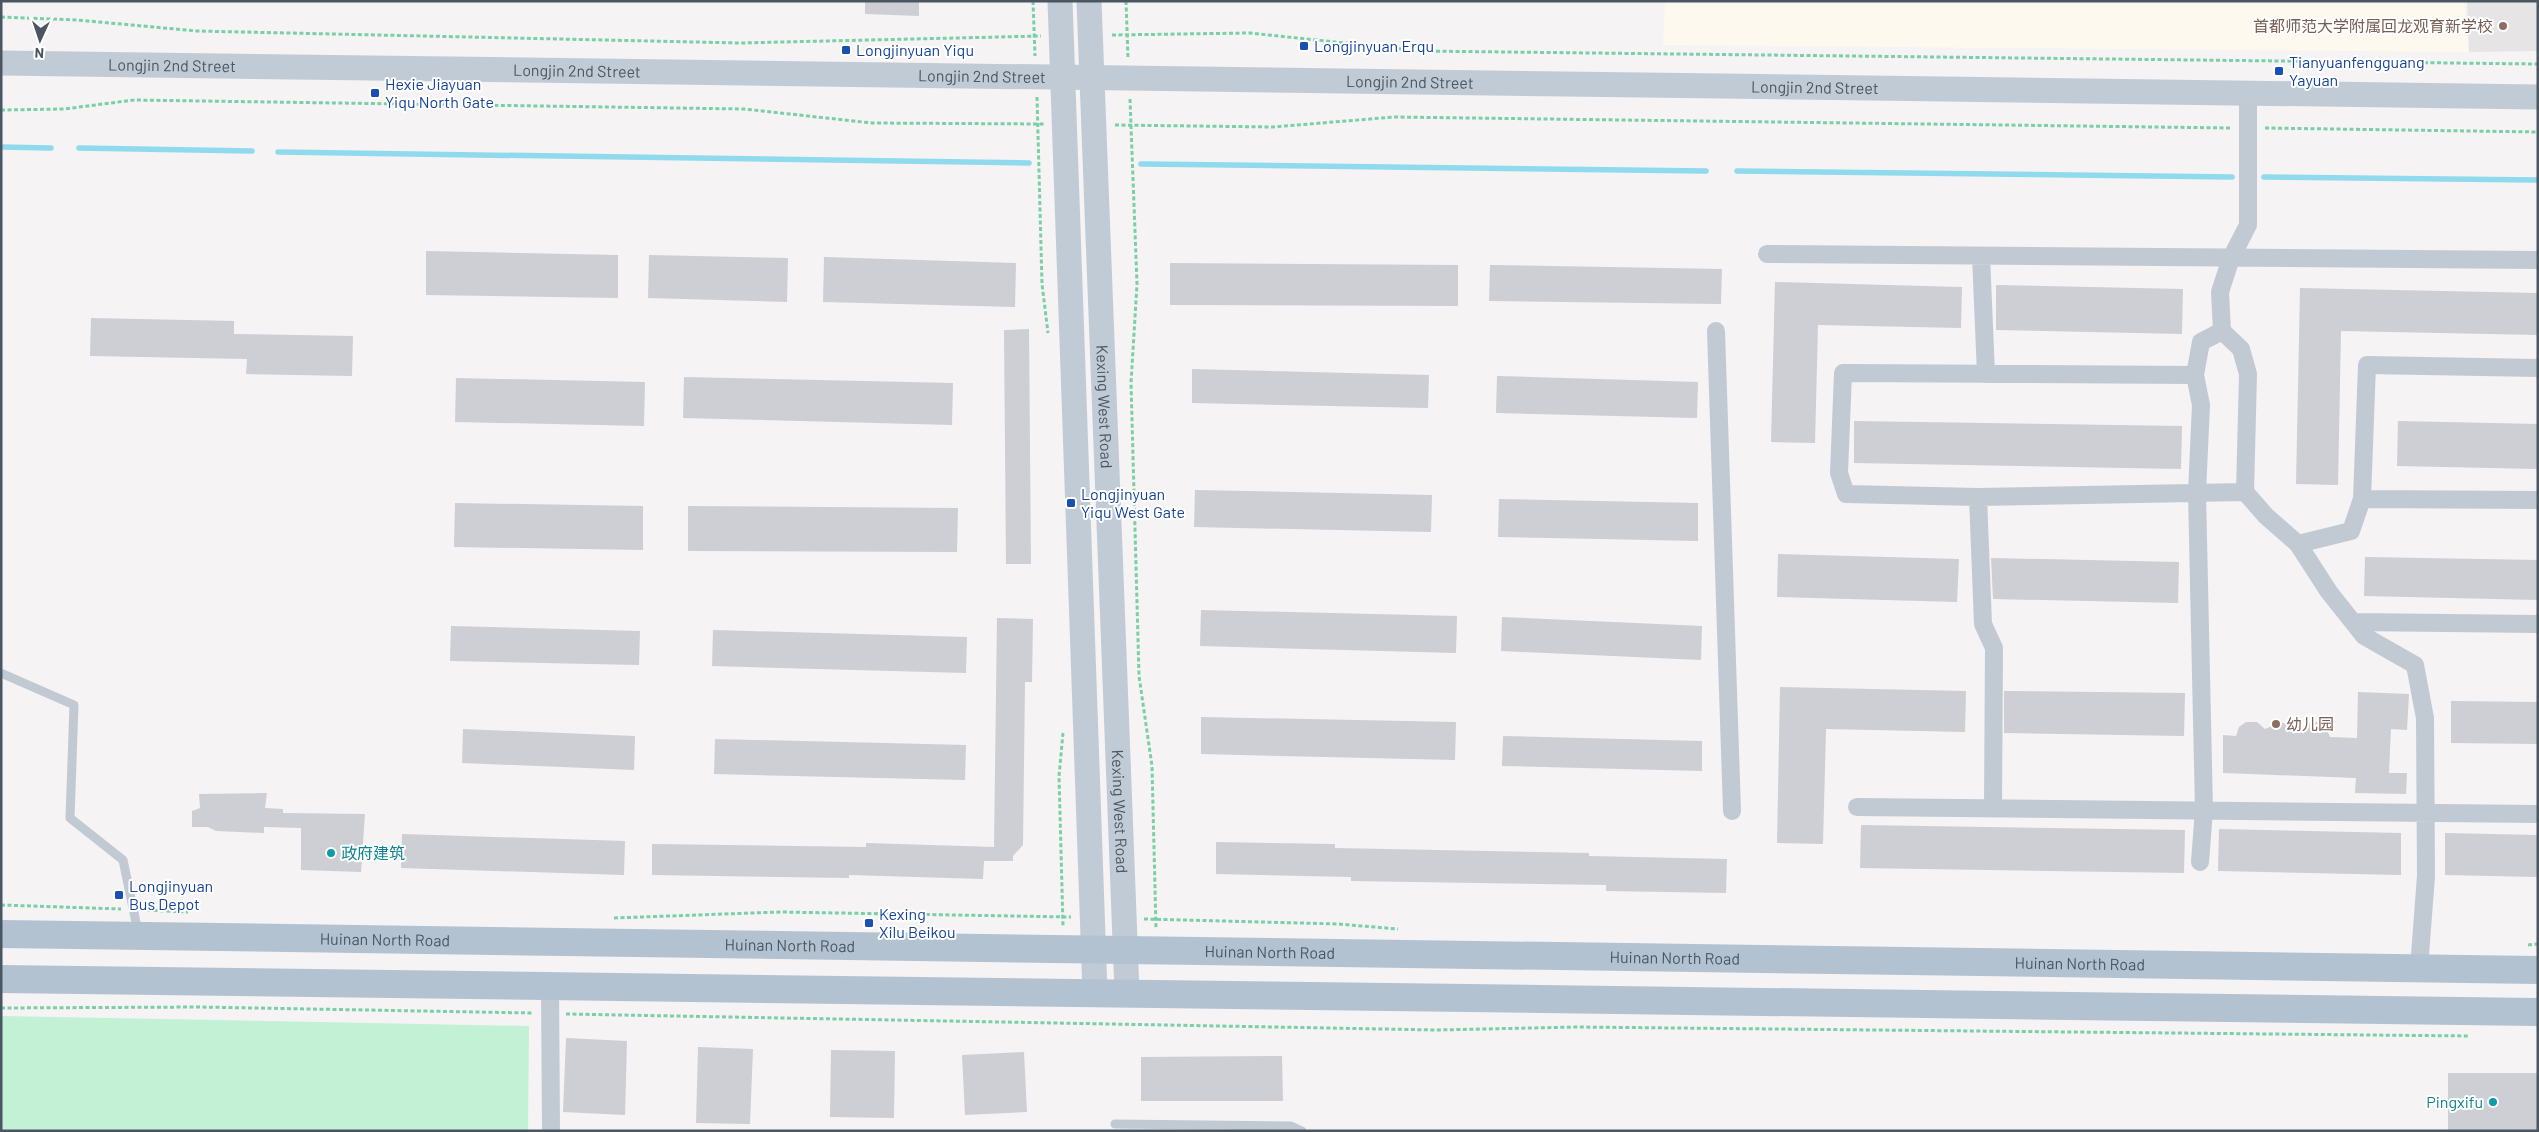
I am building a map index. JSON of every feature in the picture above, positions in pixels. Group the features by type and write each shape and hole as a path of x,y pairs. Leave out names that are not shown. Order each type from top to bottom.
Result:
{"main road":[{"name":"Huinan North Road","path":"1,934 2538,970"},
{"path":"1,979 2538,1012"}],"street":[{"name":"Kexing West Road","path":"1060,1 1095,993"},
{"name":"Kexing West Road","path":"1089,1 1127,993"},
{"name":"Longjin 2nd Street","path":"1,63 2538,98"},
{"path":"2248,94 2248,224 2231,258 2220,292 2222,331 2241,349 2248,374 2245,492 2266,516 2298,544 2329,592 2364,636 2415,665 2425,718 2426,876 2419,968"},
{"path":"1767,254 2538,260"},
{"path":"1982,256 1986,374"},
{"path":"1716,331 1732,811"},
{"path":"2200,862 2204,810 2197,493 2201,405 2195,375 2201,342 2222,331"},
{"path":"2298,544 2351,532 2362,499 2368,365 2538,368"},
{"path":"2195,375 1843,373 1839,473 1846,494 1978,497 2245,492"},
{"path":"1978,497 1982,624 1994,648 1994,808"},
{"path":"2362,499 2538,500"},
{"path":"2353,622 2538,624"},
{"path":"1857,807 2538,814"},
{"path":"550,986 551,1131"}],"lane":[{"path":"1,673 74,705 70,818 123,860 138,936"},
{"path":"1115,1124 1291,1126 1302,1131"}],"path":[{"path":"1126,1 1137,284 1130,383 1139,676 1152,766 1155,898"},
{"path":"1,17 77,20 197,31 740,43 1062,36"},
{"path":"1091,36 1250,32 1420,51 2538,64"},
{"path":"1,110 46,110 134,100 744,109 782,111 841,121 872,123 1065,125"},
{"path":"1094,125 1273,127 1394,117 2538,132"},
{"path":"1,905 192,912"},
{"path":"611,918 780,912 1015,916"},
{"path":"1,1008 198,1007 1438,1030 1597,1027 2478,1036"}],"shaded area":[{"path":"1665,1 2464,1 2469,52 1663,45"},
{"name":"首都师范大学附属回龙观育新学校","path":"2467,1 2538,1 2538,51 2469,52"}],"green space":[{"path":"1,1016 529,1026 528,1131 1,1131"}],"building":[{"path":"865,1 919,1 919,16 865,14"},
{"path":"426,251 618,255 618,298 426,295"},
{"path":"649,255 788,258 787,302 648,298"},
{"path":"824,257 1016,263 1015,307 823,302"},
{"path":"1170,263 1458,265 1458,306 1170,305"},
{"path":"1490,265 1722,269 1721,304 1489,301"},
{"path":"1775,282 1962,287 1961,328 1818,325 1815,443 1771,442"},
{"path":"1996,285 2183,289 2182,334 1996,330"},
{"path":"2300,288 2538,293 2538,335 2341,331 2338,485 2296,484"},
{"path":"91,318 234,321 234,334 353,336 352,376 246,374 247,359 90,356"},
{"path":"1029,329 1031,564 1006,564 1004,330"},
{"path":"1192,369 1429,375 1428,408 1192,403"},
{"path":"1497,376 1698,382 1697,418 1496,413"},
{"path":"684,377 953,383 952,425 683,418"},
{"path":"456,378 645,382 644,426 455,422"},
{"path":"1854,421 2182,426 2181,469 1854,463"},
{"path":"2398,421 2538,424 2538,469 2397,466"},
{"path":"1195,490 1432,495 1431,532 1194,527"},
{"path":"1499,499 1698,503 1698,541 1498,537"},
{"path":"455,503 643,506 643,550 454,547"},
{"path":"688,506 958,508 957,552 688,551"},
{"path":"1778,554 1959,559 1957,602 1777,597"},
{"path":"2365,557 2538,560 2538,600 2364,596"},
{"path":"1991,558 2179,562 2178,603 1993,599"},
{"path":"1201,610 1457,616 1456,653 1200,646"},
{"path":"1502,617 1702,626 1701,660 1501,651"},
{"path":"997,618 1033,619 1032,682 1025,682 1023,845 1013,856 1013,861 984,861 983,879 849,875 849,878 652,875 652,844 866,847 866,843 994,847"},
{"path":"451,626 640,631 639,665 450,661"},
{"path":"713,630 967,637 966,673 712,666"},
{"path":"1780,687 1966,691 1965,732 1826,729 1823,844 1777,843"},
{"path":"2004,691 2185,693 2184,736 2004,733"},
{"path":"2358,692 2409,694 2407,730 2391,729 2389,773 2407,773 2406,794 2355,793 2356,778 2223,773 2223,735 2236,736 2239,727 2246,722 2257,722 2265,729 2279,723 2284,723 2298,731 2312,722 2317,722 2326,728 2330,737 2357,738"},
{"path":"2451,701 2538,702 2538,744 2451,743"},
{"path":"1201,717 1456,722 1455,760 1201,754"},
{"path":"463,729 635,736 634,770 462,763"},
{"path":"1503,736 1702,741 1702,771 1502,766"},
{"path":"715,739 966,745 965,780 714,774"},
{"path":"267,793 265,808 283,809 283,813 365,814 361,872 301,870 301,828 264,827 264,833 216,831 208,827 192,827 192,811 200,808 199,794"},
{"path":"1861,825 2185,830 2184,873 1860,868"},
{"path":"2219,829 2401,833 2401,875 2218,871"},
{"path":"2445,833 2538,835 2538,877 2445,875"},
{"path":"402,834 625,841 624,875 401,868"},
{"path":"1216,842 1335,844 1335,848 1589,853 1589,856 1727,859 1726,893 1606,891 1606,885 1351,881 1351,877 1216,874"},
{"path":"566,1038 627,1041 625,1115 563,1112"},
{"path":"698,1047 753,1049 750,1124 696,1123"},
{"path":"831,1050 895,1051 894,1118 830,1117"},
{"path":"1024,1052 1027,1112 965,1115 962,1055"},
{"path":"1282,1056 1283,1101 1141,1101 1141,1057"},
{"name":"Pingxifu","path":"2448,1073 2538,1073 2538,1131 2448,1131"}],"waterway":[{"path":"1,147 51,148"},
{"path":"79,148 252,151"},
{"path":"278,152 1029,163"},
{"path":"1141,164 1706,171"},
{"path":"1737,171 2232,177"},
{"path":"2264,177 2538,180"}],"place":[{"name":"首都师范大学附属回龙观育新学校","path":"2503,26"},
{"name":"Longjinyuan Erqu","path":"1304,46"},
{"name":"Longjinyuan Yiqu","path":"846,50"},
{"name":"Tianyuanfengguang Yayuan","path":"2279,71"},
{"name":"Hexie Jiayuan Yiqu North Gate","path":"375,93"},
{"name":"Longjinyuan Yiqu West Gate","path":"1071,503"},
{"name":"幼儿园","path":"2276,724"},
{"name":"政府建筑","path":"331,853"},
{"name":"Longjinyuan Bus Depot","path":"119,895"},
{"name":"Kexing Xilu Beikou","path":"869,923"},
{"name":"Pingxifu","path":"2493,1102"}]}
